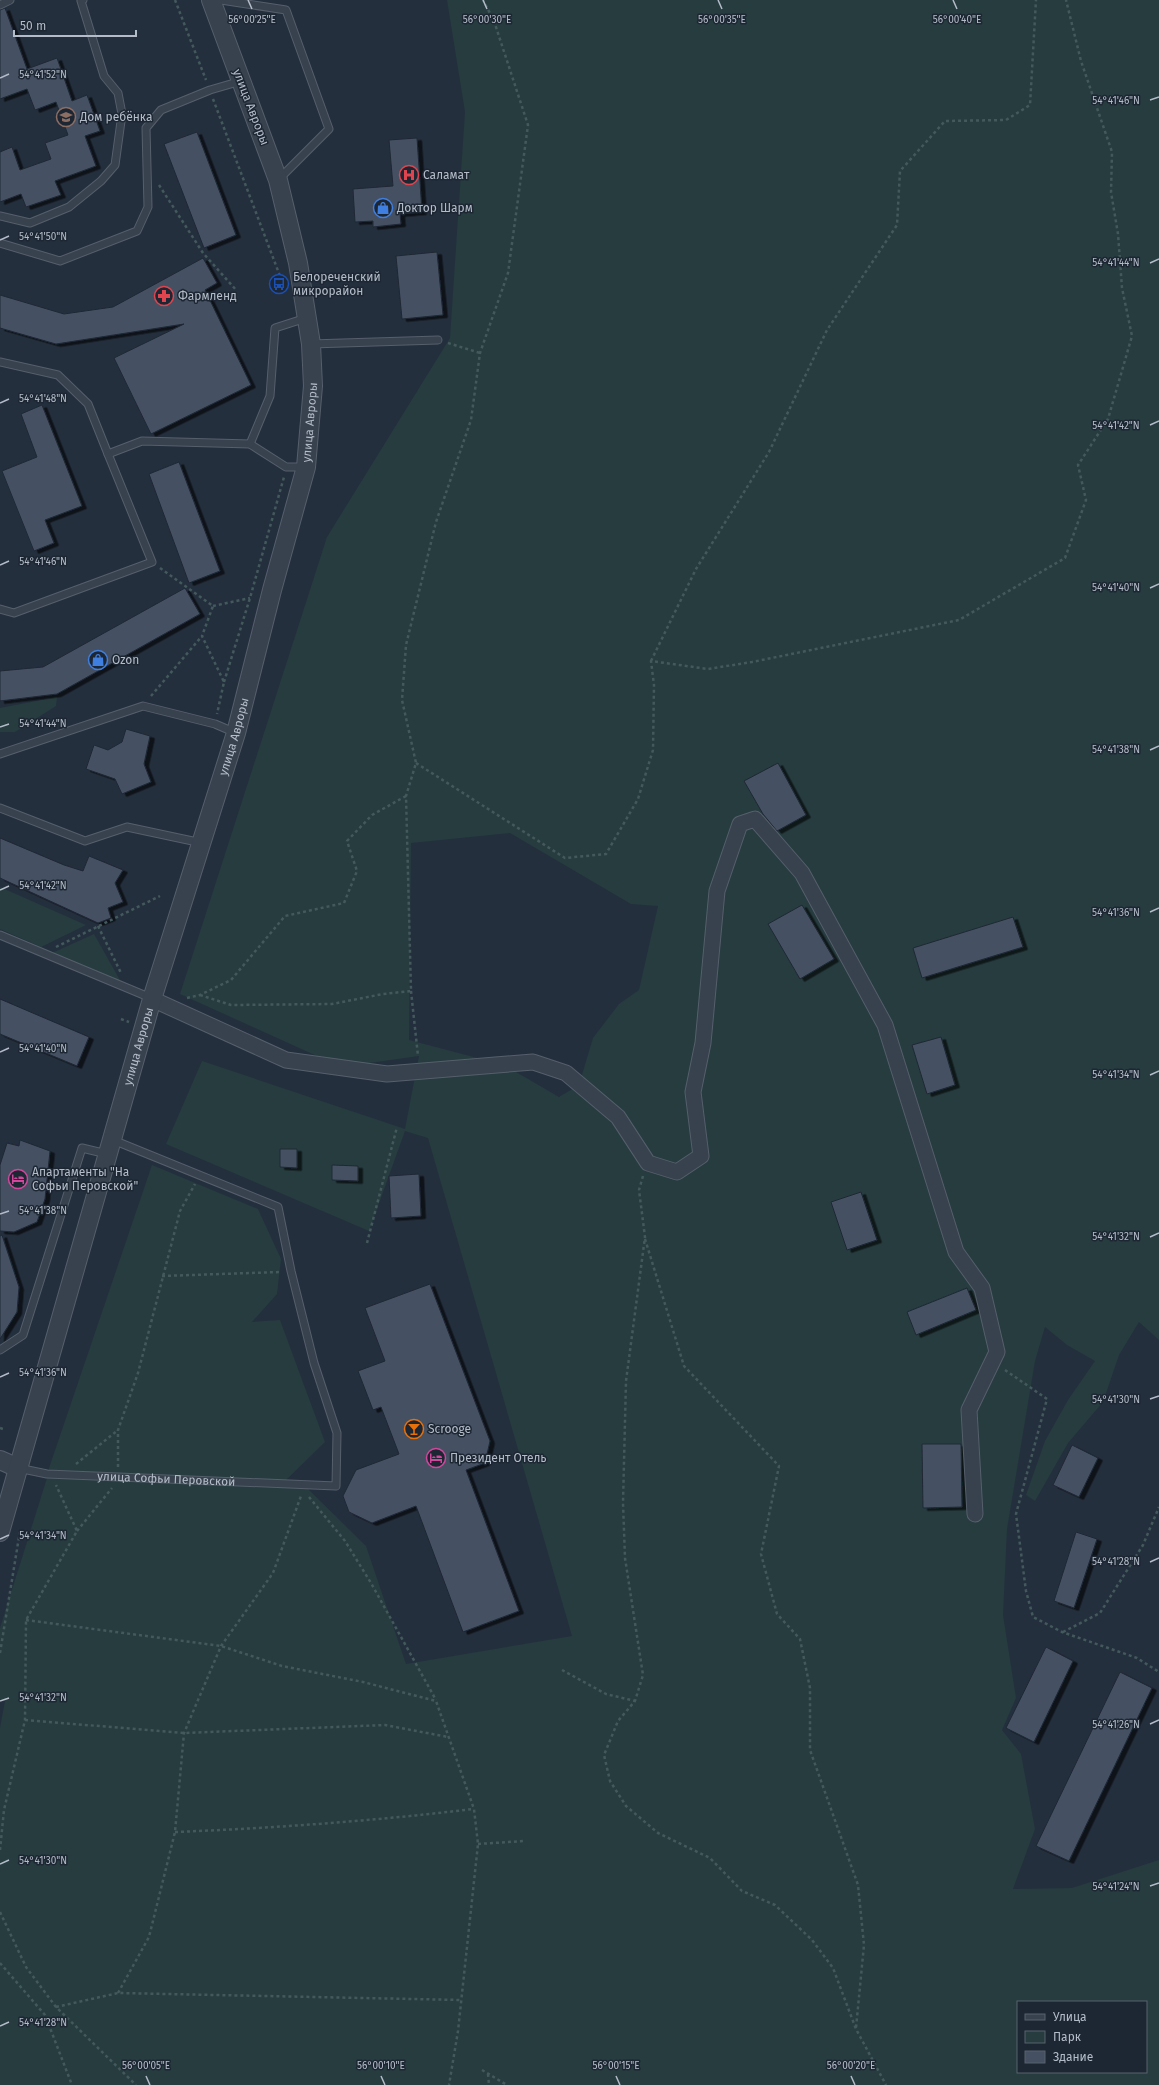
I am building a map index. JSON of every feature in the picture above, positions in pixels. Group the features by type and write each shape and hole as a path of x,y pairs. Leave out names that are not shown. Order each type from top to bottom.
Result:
{"street":[{"name":"улица Авроры","path":"0,1532 152,999 236,733 272,590 306,467 313,386 311,344 298,263 278,180 211,0"},
{"path":"152,999 286,1060 386,1074 533,1062 566,1073 618,1117 648,1163 677,1172 701,1156 693,1092 703,1043 717,891 740,824 756,818 802,873 885,1025 956,1252 982,1288 997,1352 969,1410 975,1514"},
{"name":"улица Софьи Перовской","path":"0,1460 18,1468"}],"lane":[{"path":"0,5 10,0"},
{"path":"0,216 30,223 69,207 101,181 115,165 122,114 118,93 104,76 81,0"},
{"path":"221,0 286,10 329,128 278,180"},
{"path":"0,243 60,261 137,232 148,207 146,128 161,110 210,90 241,81"},
{"path":"250,444 270,396 275,328 307,318"},
{"path":"311,344 438,340"},
{"path":"0,362 58,375 88,404 152,562 14,613 0,609"},
{"path":"108,454 142,441 250,444 286,467 306,467"},
{"path":"0,754 143,706 215,724 236,733"},
{"path":"0,808 85,841 127,827 202,843"},
{"path":"0,935 152,999"},
{"path":"0,1350 22,1335 82,1148 110,1147 200,1175 278,1207 291,1271"},
{"name":"улица Софьи Перовской","path":"18,1468 47,1474 305,1487 336,1486 337,1433 314,1363 291,1271"}],"path":[{"path":"175,0 267,239 276,268 285,288"},
{"path":"422,1072 416,1046 411,991 406,796 416,763 402,700 406,645 436,522 472,420 480,353 508,273 528,125 494,21 483,0"},
{"path":"416,763 565,858 606,854 638,799 653,750 654,685 651,661 696,569 769,452 827,330 897,225 900,171 944,121 1006,120 1030,105 1036,0"},
{"path":"651,661 708,669 752,662 959,620 1065,558 1086,500 1078,465 1108,419 1132,336 1122,288 1118,234 1111,192 1112,152 1081,61 1066,0"},
{"path":"147,166 204,253 237,291"},
{"path":"438,340 480,353"},
{"path":"215,724 224,682 250,598 286,467"},
{"path":"152,562 213,606 250,598"},
{"path":"143,706 202,636 213,606"},
{"path":"202,636 224,682"},
{"path":"406,796 372,815 347,841 357,871 344,903 285,916 231,980 200,995 231,1005 332,1004 383,994 411,991"},
{"path":"43,953 160,896"},
{"path":"98,926 129,989"},
{"path":"367,1243 398,1127"},
{"path":"648,1163 638,1190 644,1236 684,1366 779,1466 761,1554 777,1614 800,1639 810,1688 810,1750 858,1885 864,1945 856,2029"},
{"path":"63,1474 118,1430 138,1373 180,1211 200,1175"},
{"path":"644,1236 626,1381 624,1463 625,1558 643,1675 635,1702 618,1721 604,1755 610,1781 626,1806 658,1833 710,1858 742,1891 775,1905 812,1940 833,1968 856,2029 886,2085"},
{"path":"162,1276 291,1271"},
{"path":"993,1362 1047,1399 1016,1514 1026,1591 1033,1617 1062,1632 1137,1658 1159,1672"},
{"path":"0,1850 4,1810 25,1720 26,1620 77,1531 55,1482 63,1483"},
{"path":"108,1484 116,1484"},
{"path":"118,1993 149,1937 175,1832 184,1733 221,1646 273,1573 305,1487"},
{"path":"305,1487 352,1553 371,1583 436,1701 474,1809 478,1844 461,2000 449,2085"},
{"path":"1062,1632 1100,1613 1143,1545 1159,1507"},
{"path":"0,1653 21,1523"},
{"path":"26,1620 221,1646 282,1666 363,1682 436,1701"},
{"path":"562,1670 606,1694 635,1702"},
{"path":"25,1720 184,1733 385,1725 449,1737"},
{"path":"175,1832 275,1828 400,1818 474,1809"},
{"path":"478,1844 524,1841"},
{"path":"0,1912 26,1967 56,2007 136,2085"},
{"path":"0,1963 44,2015 72,2085"},
{"path":"56,2007 118,1993 461,2000"},
{"path":"482,2070 507,2085"},
{"path":"488,2073 489,2085"}],"green space":[{"path":"447,0 1159,0 1159,1340 1139,1322 1119,1355 1103,1402 1068,1443 1035,1501 1026,1495 1045,1441 1068,1400 1095,1361 1067,1345 1045,1327 1035,1361 1007,1529 1003,1615 1016,1698 1002,1730 1021,1754 1035,1829 1013,1889 1072,1888 1159,1860 1159,2085 0,2085 0,1728 5,1701 0,1699 0,1628 47,1478 306,1487 366,1546 406,1664 572,1636 428,1138 405,1131 369,1231 166,1144 202,1061 405,1129 419,1056 341,1067 180,994 327,537 450,338 465,112","holes":["510,833 631,904 658,906 639,990 619,1004 593,1038 579,1085 559,1097 504,1065 409,1040 411,843"]},
{"path":"57,697 56,706 15,732 0,732 0,708"},
{"path":"0,887 86,925 41,947 0,929"},
{"path":"94,934 121,982 52,953"},
{"path":"152,1165 258,1209 281,1259 277,1294 252,1322 280,1320 325,1442 286,1480 48,1471"}],"building":[{"name":"Дом ребёнка","path":"5,8 27,69 57,58 72,101 87,95 100,131 85,136 96,166 55,181 61,195 26,207 21,194 0,202 0,152 12,147 20,170 51,159 45,143 68,135 56,102 35,110 27,89 0,99 0,10"},
{"path":"197,132 236,235 204,248 164,144"},
{"path":"417,138 422,212 400,214 401,224 373,227 373,221 355,222 353,189 393,186 389,140"},
{"path":"437,252 443,315 402,319 396,256"},
{"path":"203,258 217,283 205,290 251,385 151,434 114,358 184,324 56,344 0,328 0,295 64,314 113,307"},
{"path":"42,405 82,506 45,520 54,543 34,551 2,471 37,457 21,414"},
{"path":"179,462 220,571 189,583 149,474"},
{"path":"185,588 200,614 57,694 0,701 0,671 43,667"},
{"path":"126,729 150,736 144,764 151,782 122,794 115,779 86,769 94,745 108,750 122,742"},
{"path":"778,763 806,815 777,831 763,814 744,781"},
{"path":"0,838 64,865 83,871 89,856 123,870 115,883 123,902 108,908 111,918 98,923 0,878"},
{"path":"802,905 834,959 800,979 768,924"},
{"path":"1013,917 1023,947 922,978 913,948"},
{"path":"0,999 89,1037 77,1066 0,1034"},
{"path":"941,1037 955,1085 927,1094 912,1045"},
{"path":"20,1140 50,1151 45,1199 37,1222 14,1232 0,1231 0,1165 7,1143 19,1146"},
{"path":"280,1149 297,1149 297,1168 280,1167"},
{"path":"332,1165 358,1166 358,1181 332,1180"},
{"path":"419,1174 421,1216 391,1218 389,1176"},
{"path":"861,1192 877,1240 847,1250 831,1202"},
{"path":"2,1235 19,1287 17,1312 0,1339 0,1236"},
{"name":"Президент Отель","path":"430,1284 490,1441 485,1463 466,1470 519,1611 463,1632 416,1506 372,1523 349,1512 343,1496 356,1470 399,1454 381,1407 373,1410 358,1371 385,1361 365,1308"},
{"path":"967,1288 976,1310 916,1335 907,1312"},
{"path":"922,1444 961,1444 962,1507 923,1508"},
{"path":"1072,1445 1098,1458 1079,1497 1053,1485"},
{"path":"1076,1532 1097,1539 1074,1608 1054,1601"},
{"path":"1046,1647 1073,1661 1034,1742 1006,1728"},
{"path":"1120,1672 1152,1688 1069,1861 1036,1846"}],"place":[{"name":"Дом ребёнка","path":"66,117"},
{"name":"Саламат","path":"409,175"},
{"name":"Доктор Шарм","path":"383,208"},
{"name":"Белореченский микрорайон","path":"279,284"},
{"name":"Фармленд","path":"164,296"},
{"name":"Ozon","path":"98,660"},
{"name":"Апартаменты \"На Софьи Перовской\"","path":"18,1179"},
{"name":"Scrooge","path":"414,1429"},
{"name":"Президент Отель","path":"436,1458"}]}
